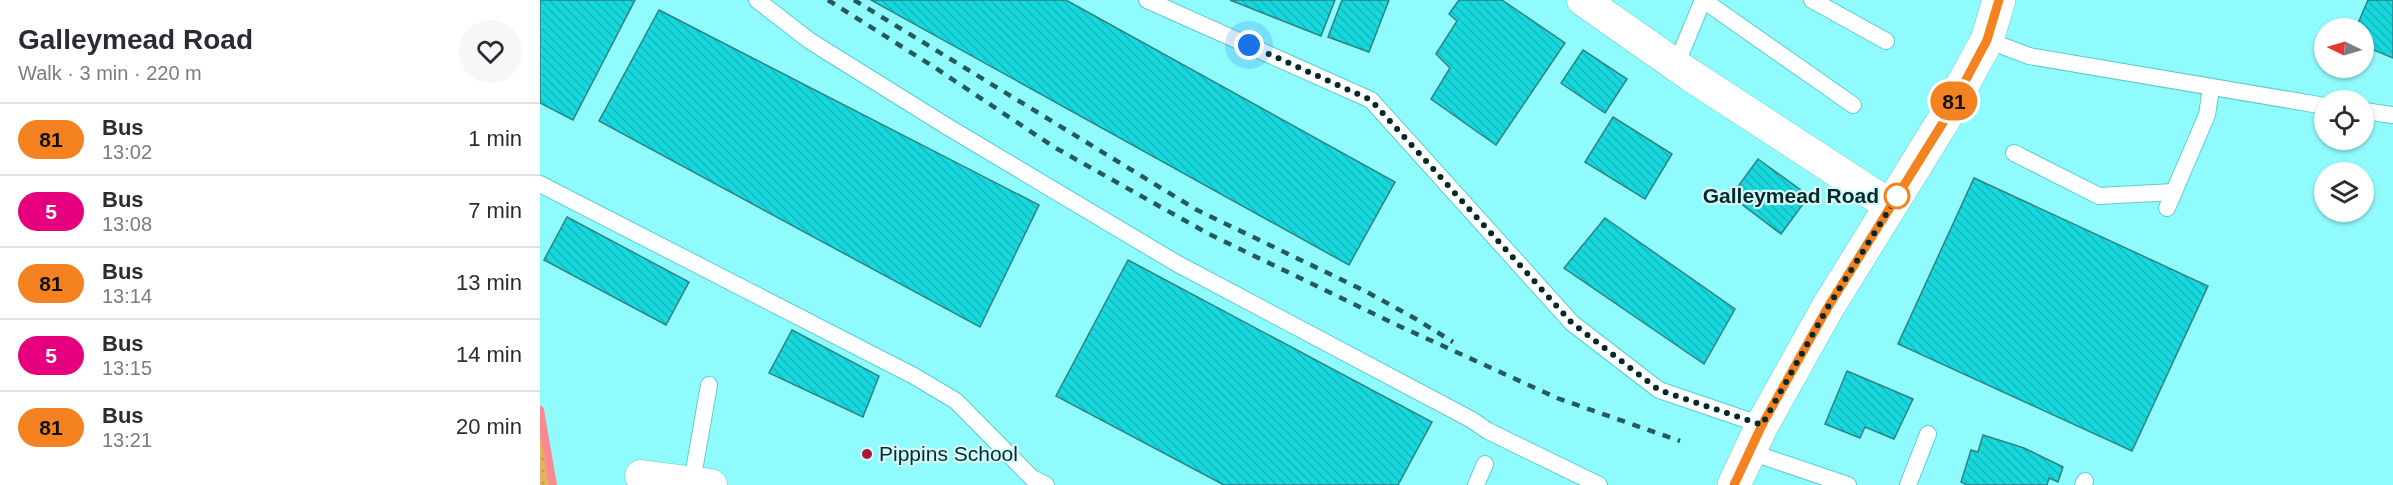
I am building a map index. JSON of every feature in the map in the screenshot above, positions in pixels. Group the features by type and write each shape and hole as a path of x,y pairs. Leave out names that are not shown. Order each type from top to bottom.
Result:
{"street":[{"path":"1582,0 1676,65 1891,206"},
{"path":"1734,485 1756,439 1828,307 1944,121 1987,40 1999,0"},
{"path":"641,476 701,484"}],"lane":[{"path":"757,0 819,47 1176,263 1472,420 1488,431 1599,485"},
{"path":"1147,0 1371,100 1572,323 1659,390 1848,485"},
{"path":"1676,65 1703,0 1853,105"},
{"path":"1812,0 1886,41"},
{"path":"1987,40 2030,56 2314,104"},
{"path":"2167,208 2207,116 2211,88"},
{"path":"2374,112 2393,115"},
{"path":"2014,153 2099,196 2174,192"},
{"path":"540,184 914,376 956,401 1032,478 1046,485"},
{"path":"701,484 709,385"},
{"path":"1908,485 1928,434"},
{"path":"1476,485 1485,464"}],"shaded area":[{"path":"540,433 541,436 552,485 540,485"}],"building":[{"path":"540,0 635,0 573,120 540,103"},
{"path":"871,0 1066,0 1395,182 1349,265"},
{"path":"1230,0 1335,0 1321,36"},
{"path":"1342,0 1389,0 1369,52 1328,37"},
{"path":"1459,0 1502,0 1565,43 1496,145 1431,99 1450,68 1436,54 1457,21 1449,14"},
{"path":"2368,0 2393,0 2393,58 2374,50 2374,18 2360,18"},
{"path":"659,10 1039,205 980,327 599,121"},
{"path":"1583,50 1627,79 1605,113 1561,83"},
{"path":"1613,117 1672,154 1645,199 1585,162"},
{"path":"1758,159 1809,196 1781,234 1731,196"},
{"path":"1974,178 2208,286 2132,451 1898,344"},
{"path":"567,217 689,282 666,325 544,260"},
{"path":"1605,218 1735,309 1704,364 1564,268"},
{"path":"1128,260 1432,422 1398,485 1224,485 1056,396"},
{"path":"792,330 879,376 863,417 769,373"},
{"path":"1847,371 1913,399 1894,439 1865,427 1860,438 1825,424"},
{"path":"1983,435 2024,448 2063,467 2058,482 2049,478 2047,485 1967,485 1961,482 1971,450 1978,452"}],"waterway":[{"path":"540,410 553,485"}],"railway":[{"path":"828,0 1054,147 1207,233 1397,325 1557,398 1680,441"},
{"path":"854,0 1197,210 1365,291 1453,342"}],"bus line":[{"name":"81","path":"1734,485 1762,425 1828,307 1944,121 1987,40 1999,0"}],"place":[{"name":"Galleymead Road","path":"1897,196"},
{"name":"Pippins School","path":"867,454"}],"route":[{"path":"1249,45 1371,100 1572,323 1659,390 1762,425 1828,307 1902,189 1897,196"}]}
